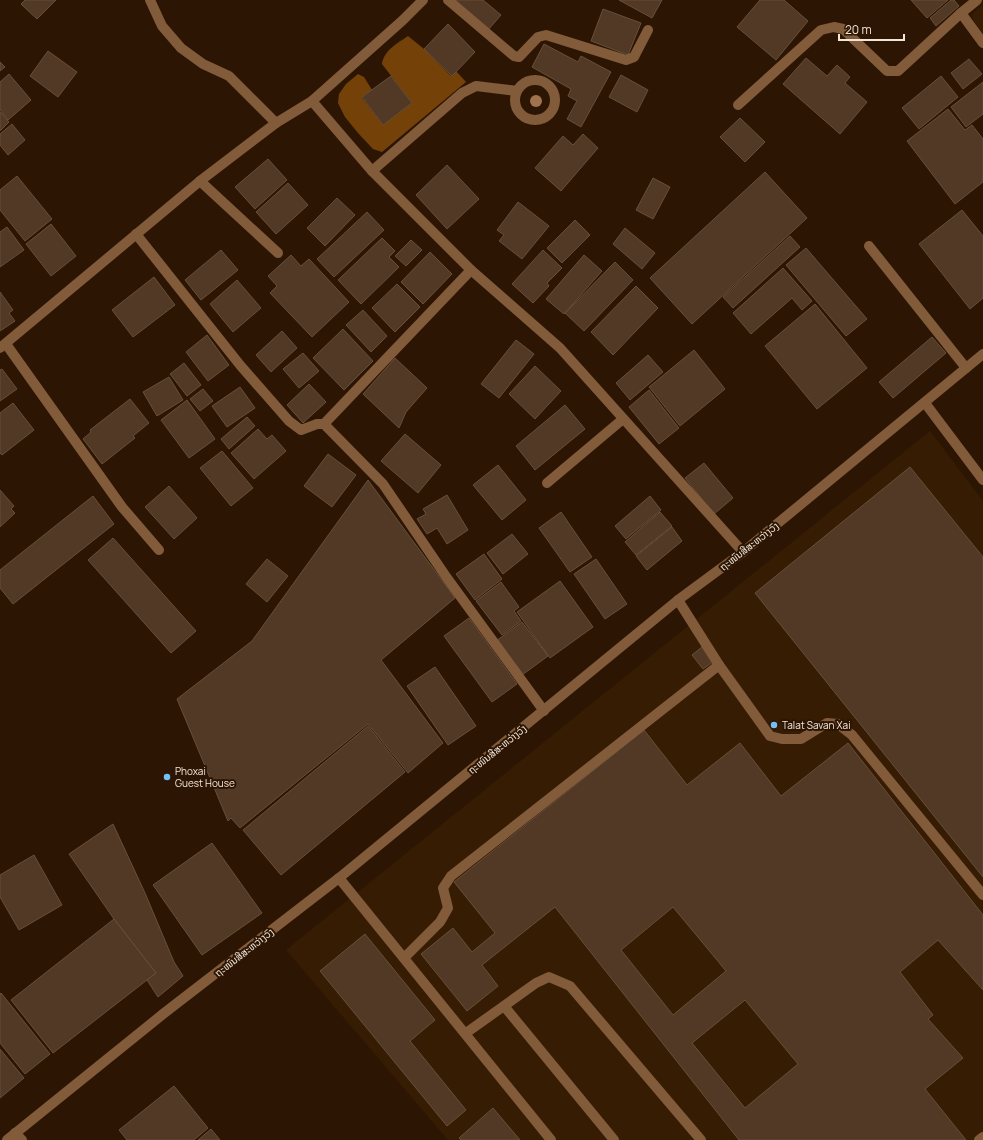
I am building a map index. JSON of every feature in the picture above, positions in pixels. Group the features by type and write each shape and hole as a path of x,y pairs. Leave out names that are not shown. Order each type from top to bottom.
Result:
{"street":[{"path":"150,0 162,26 181,48 203,64 229,76 276,123"},
{"path":"159,550 122,507 3,346 200,181 276,123 312,101 403,20 423,0"},
{"path":"448,0 514,56 519,57 538,37 546,35 626,60 634,57 648,30"},
{"path":"738,105 821,30 834,27 843,29 887,72 898,71 977,0"},
{"path":"961,13 983,43"},
{"path":"533,80 540,80 546,83 554,93 555,100 552,112 541,119 534,120 522,116 518,111 516,104 515,98 517,91 521,86 533,80"},
{"path":"372,170 462,93 476,86 517,91"},
{"path":"312,101 372,170 471,270 560,348 743,552"},
{"path":"200,181 278,253"},
{"path":"136,234 240,364 289,421 301,430 318,424 324,424 383,484 447,578 544,711"},
{"path":"870,246 966,368"},
{"path":"324,424 471,270"},
{"name":"ຖະໜົນສີສະຫວ່າງວົງ","path":"7,1140 19,1136 170,1010 339,878 678,600 743,552 983,354"},
{"path":"925,402 983,480"},
{"path":"547,483 623,419"},
{"path":"678,600 719,665 770,736 782,739 801,739 827,723 838,724 852,735 983,895"},
{"path":"404,958 440,922 448,908 443,888 451,876 719,665"},
{"path":"339,878 466,1033 551,1140"},
{"path":"466,1033 536,982 549,977 570,986 701,1140"},
{"path":"504,1006 614,1140"},
{"path":"980,1140 983,1137"}],"shaded area":[{"path":"983,4 983,34 973,20 972,15"},
{"path":"408,36 424,49 451,76 456,71 466,82 382,152 373,149 345,117 338,103 339,94 346,84 358,74 364,77 372,90 362,98 383,125 412,103 382,64 388,51"},
{"name":"Talat Savan Xai","path":"930,431 983,501 983,1140 448,1140 286,950"}],"building":[{"path":"25,0 56,0 37,19 21,4"},
{"path":"452,0 483,0 501,15 488,30"},
{"path":"619,0 662,0 652,18"},
{"path":"760,0 784,0 808,21 776,60 737,27"},
{"path":"911,0 948,0 927,18"},
{"path":"951,0 954,0 959,6 936,26 930,18"},
{"path":"603,9 641,23 628,55 591,41"},
{"path":"448,24 475,52 452,76 424,49"},
{"path":"544,44 578,62 581,56 611,72 581,127 567,119 577,101 568,96 571,89 532,67"},
{"path":"48,51 77,72 58,97 30,76"},
{"path":"806,58 827,76 837,65 850,77 845,83 867,102 840,134 783,84"},
{"path":"969,59 982,74 963,89 951,73"},
{"path":"0,62 5,67 0,71"},
{"path":"9,74 31,100 8,120 0,110 0,82"},
{"path":"621,75 648,90 637,112 609,97"},
{"path":"391,76 412,103 383,125 362,97"},
{"path":"941,76 958,97 919,129 902,108"},
{"path":"983,82 983,114 966,127 951,107"},
{"path":"948,109 965,130 972,125 983,139 983,182 955,204 907,141"},
{"path":"0,112 9,122 0,131"},
{"path":"740,118 765,142 745,162 720,137"},
{"path":"12,124 25,140 8,155 0,145 0,134"},
{"path":"583,134 598,148 561,191 535,168 563,136 573,145"},
{"path":"268,159 287,180 255,209 235,187"},
{"path":"447,165 479,199 447,229 416,195"},
{"path":"765,172 807,218 692,324 650,278"},
{"path":"17,176 52,219 25,241 0,210 0,190"},
{"path":"653,178 670,187 653,219 636,210"},
{"path":"288,183 308,205 276,234 256,212"},
{"path":"337,198 355,215 325,246 307,228"},
{"path":"518,202 549,226 522,259 499,241 504,235 497,230"},
{"path":"962,210 983,236 983,298 970,309 919,244"},
{"path":"367,212 384,230 334,277 317,259"},
{"path":"575,220 590,235 562,263 547,248"},
{"path":"51,224 76,256 51,276 26,244"},
{"path":"7,227 24,250 0,267 0,232"},
{"path":"625,228 655,253 642,269 613,244"},
{"path":"790,236 800,247 733,308 723,297"},
{"path":"382,238 395,251 389,257 399,267 361,304 338,280"},
{"path":"411,240 422,250 406,266 395,256"},
{"path":"806,248 867,319 846,336 786,265"},
{"path":"221,250 238,270 201,300 185,280"},
{"path":"543,250 562,268 547,283 549,286 533,303 512,284"},
{"path":"430,252 452,274 423,304 401,282"},
{"path":"291,255 301,266 309,259 349,302 312,337 270,293 277,286 268,276"},
{"path":"584,255 602,271 564,314 546,299"},
{"path":"615,262 633,280 584,331 565,313"},
{"path":"783,268 812,301 802,310 792,298 751,334 733,313"},
{"path":"154,277 175,305 133,337 112,310"},
{"path":"237,280 261,308 233,332 210,304"},
{"path":"397,284 420,307 395,332 372,308"},
{"path":"636,286 658,308 613,355 591,332"},
{"path":"0,292 13,310 9,313 15,321 0,331"},
{"path":"815,304 867,368 817,409 765,346"},
{"path":"363,310 387,336 371,352 346,325"},
{"path":"343,329 373,361 344,390 313,358"},
{"path":"282,331 297,348 271,372 256,355"},
{"path":"207,335 229,365 208,381 186,352"},
{"path":"932,337 946,353 893,398 879,382"},
{"path":"516,340 534,354 499,398 481,384"},
{"path":"694,350 725,389 680,426 649,387"},
{"path":"303,353 319,371 299,388 283,369"},
{"path":"648,355 663,372 630,400 616,383"},
{"path":"395,358 427,388 406,412 399,428 363,394"},
{"path":"184,363 201,385 187,396 170,374"},
{"path":"535,366 561,391 535,419 509,394"},
{"path":"2,369 17,389 0,401 0,370"},
{"path":"169,377 183,400 157,416 143,392"},
{"path":"309,384 326,402 303,423 287,405"},
{"path":"240,387 255,408 227,427 212,406"},
{"path":"203,389 213,401 200,411 190,399"},
{"path":"649,390 679,428 659,444 629,407"},
{"path":"130,399 149,423 133,436 135,438 102,464 83,439 91,432 90,430"},
{"path":"187,400 215,439 189,458 161,420"},
{"path":"13,403 34,430 2,455 0,453 0,413"},
{"path":"565,405 585,429 535,470 516,446"},
{"path":"247,417 255,426 229,449 221,439"},
{"path":"258,429 267,439 272,435 286,451 254,479 231,453"},
{"path":"405,434 441,465 418,493 381,461"},
{"path":"222,451 253,488 231,506 200,468"},
{"path":"328,454 356,475 332,507 304,486"},
{"path":"704,463 733,498 714,514 685,478"},
{"path":"498,465 526,500 502,520 473,485"},
{"path":"910,467 983,557 983,877 755,593"},
{"path":"368,480 455,598 381,660 443,743 408,773 368,724 240,828 231,818 228,821 177,699 252,641"},
{"path":"169,486 197,518 174,539 145,507"},
{"path":"0,490 14,506 11,509 15,513 0,527"},
{"path":"447,495 468,530 447,544 437,528 427,534 417,519 426,514 423,509"},
{"path":"93,496 114,524 13,604 0,588 0,570"},
{"path":"650,496 661,510 626,539 615,526"},
{"path":"561,512 592,557 570,572 539,528"},
{"path":"660,512 672,526 636,555 625,542"},
{"path":"672,527 682,541 647,570 636,556"},
{"path":"512,534 528,554 503,574 487,553"},
{"path":"113,538 196,631 171,653 88,560"},
{"path":"484,554 502,579 475,600 456,574"},
{"path":"267,559 288,576 267,602 246,584"},
{"path":"596,559 627,604 605,619 574,574"},
{"path":"560,581 593,627 550,658 517,612"},
{"path":"501,582 519,607 514,611 521,621 502,635 476,601"},
{"path":"469,618 517,684 492,702 444,636"},
{"path":"522,622 548,656 522,675 496,641"},
{"path":"702,647 714,661 703,669 692,655"},
{"path":"435,667 476,726 448,745 407,686"},
{"path":"368,726 405,772 281,875 243,830"},
{"path":"644,730 687,785 740,743 781,796 848,743 983,915 983,990 938,940 900,972 933,1015 928,1019 963,1058 925,1089 966,1140 739,1140 555,907 482,965 498,986 467,1011 421,954 453,928 472,952 495,933 454,882","holes":["673,907 726,971 673,1015 621,950","745,1000 798,1064 745,1108 692,1043"]},
{"path":"113,824 145,893 174,962 183,976 158,997 147,980 156,973 114,919 69,854"},
{"path":"212,843 262,913 202,955 153,885"},
{"path":"34,855 62,905 19,930 0,897 0,875"},
{"path":"114,919 156,973 53,1053 11,1000"},
{"path":"365,934 435,1020 410,1041 466,1110 447,1126 320,971"},
{"path":"1,993 50,1054 25,1074 0,1043"},
{"path":"0,1049 24,1078 0,1098"},
{"path":"174,1086 208,1128 194,1140 127,1140 119,1130"},
{"path":"493,1108 520,1140 461,1140 459,1138"},
{"path":"211,1129 220,1140 198,1140"}],"place":[{"name":"Talat Savan Xai","path":"774,725"},
{"name":"Phoxai Guest House","path":"167,777"}]}
